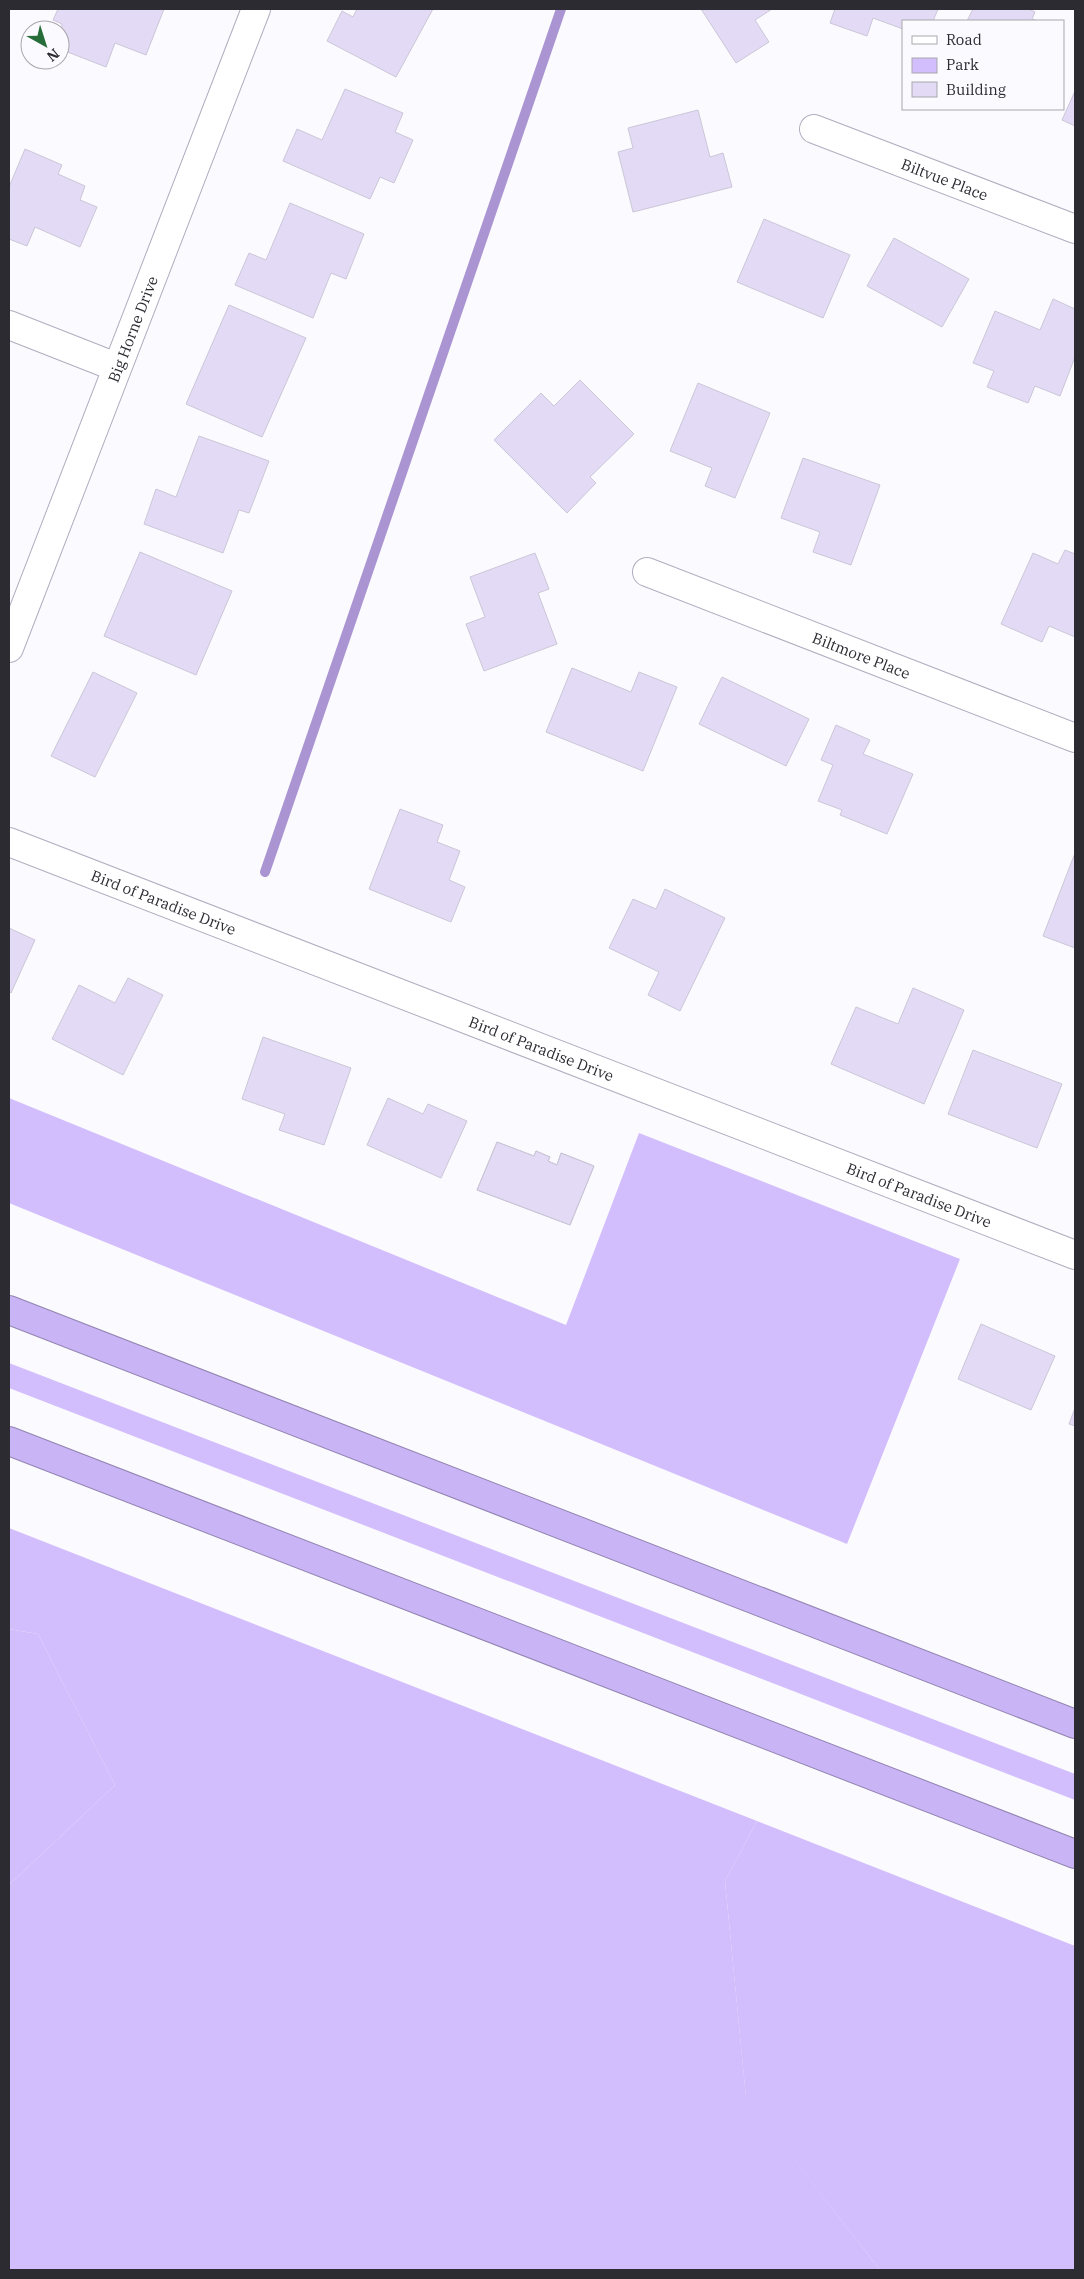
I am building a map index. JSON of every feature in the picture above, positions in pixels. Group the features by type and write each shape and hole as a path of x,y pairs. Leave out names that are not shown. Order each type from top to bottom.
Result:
{"highway":[{"path":"9,1310 1075,1724"},
{"path":"9,1441 1075,1854"}],"street":[{"name":"Big Horne Drive","path":"9,648 116,367 256,9"},
{"name":"Biltvue Place","path":"814,129 1075,230"},
{"path":"9,325 116,367"},
{"name":"Biltmore Place","path":"647,572 1075,738"},
{"name":"Bird of Paradise Drive","path":"9,842 1075,1255"}],"green space":[{"path":"9,1098 566,1325 639,1133 960,1259 847,1544 9,1203"},
{"path":"9,1363 1075,1774 1075,1800 9,1388"},
{"path":"9,1629 38,1634 115,1785 9,1885"},
{"path":"757,1821 1075,1946 1075,2270 880,2270 746,2098 725,1881"}],"shaded area":[{"path":"9,1528 757,1821 725,1881 746,2097 880,2270 9,2270 9,1885 115,1785 38,1634 9,1629"}],"building":[{"path":"58,9 164,9 146,55 115,43 106,67 70,53 70,20 53,20"},
{"path":"357,9 433,9 396,77 327,41 342,11 353,17"},
{"path":"701,9 772,9 755,20 769,42 736,63"},
{"path":"835,9 938,9 933,20 902,20 902,29 873,18 867,36 830,23"},
{"path":"973,9 1029,9 1035,12 1032,19 1035,20 968,20"},
{"path":"345,89 403,113 395,132 413,140 394,183 380,177 370,199 283,161 297,129 322,140"},
{"path":"1075,91 1075,126 1062,120"},
{"path":"698,110 710,157 723,153 732,187 633,212 618,152 633,148 628,128"},
{"path":"25,149 62,165 58,174 85,186 80,200 97,207 80,247 35,227 27,246 9,239 9,187"},
{"path":"290,203 364,234 346,279 331,273 313,318 235,285 249,253 266,260"},
{"path":"764,219 850,255 823,318 737,282"},
{"path":"894,238 969,279 942,327 867,286"},
{"path":"1053,299 1075,309 1075,357 1060,396 1035,386 1028,403 987,387 994,371 973,363 995,311 1040,330"},
{"path":"229,305 306,338 262,437 186,404"},
{"path":"580,380 634,434 590,477 596,483 567,513 494,440 541,393 554,406"},
{"path":"698,383 770,413 735,498 705,486 712,468 670,451"},
{"path":"199,436 269,461 249,513 239,510 223,553 144,524 156,489 176,497"},
{"path":"803,458 880,485 851,565 813,552 820,532 781,518"},
{"path":"1065,550 1075,554 1075,637 1049,626 1042,642 1001,624 1033,553 1058,564"},
{"path":"140,552 232,591 196,675 104,636"},
{"path":"535,553 549,589 538,593 557,644 484,671 466,624 485,617 470,577"},
{"path":"572,668 631,692 639,672 677,687 643,771 546,732"},
{"path":"93,672 137,693 95,777 51,756"},
{"path":"722,677 809,719 786,766 699,724"},
{"path":"836,725 870,740 863,754 913,774 887,834 840,815 842,810 818,801 833,765 821,760"},
{"path":"400,809 443,825 437,842 460,851 449,880 465,887 451,922 369,889"},
{"path":"1075,853 1075,948 1043,936"},
{"path":"665,889 725,918 680,1011 648,995 659,972 609,948 633,899 656,909"},
{"path":"9,928 35,940 11,993 9,991"},
{"path":"128,978 163,995 123,1075 52,1039 79,985 115,1003"},
{"path":"913,988 964,1010 924,1104 831,1064 856,1007 898,1024"},
{"path":"263,1037 351,1068 324,1145 279,1130 285,1114 242,1099"},
{"path":"973,1050 1062,1084 1037,1148 948,1114"},
{"path":"388,1098 423,1114 428,1104 467,1121 441,1178 367,1145"},
{"path":"497,1142 534,1156 536,1151 550,1157 548,1161 557,1165 561,1153 594,1166 570,1225 477,1190"},
{"path":"497,1142 534,1156 536,1151 550,1157 548,1161 557,1165 561,1153 594,1166 570,1225 477,1190"},
{"path":"981,1324 1055,1356 1031,1410 958,1379"},
{"path":"1075,1408 1075,1426 1069,1424"}],"waterway":[{"path":"265,872 561,9"}]}
